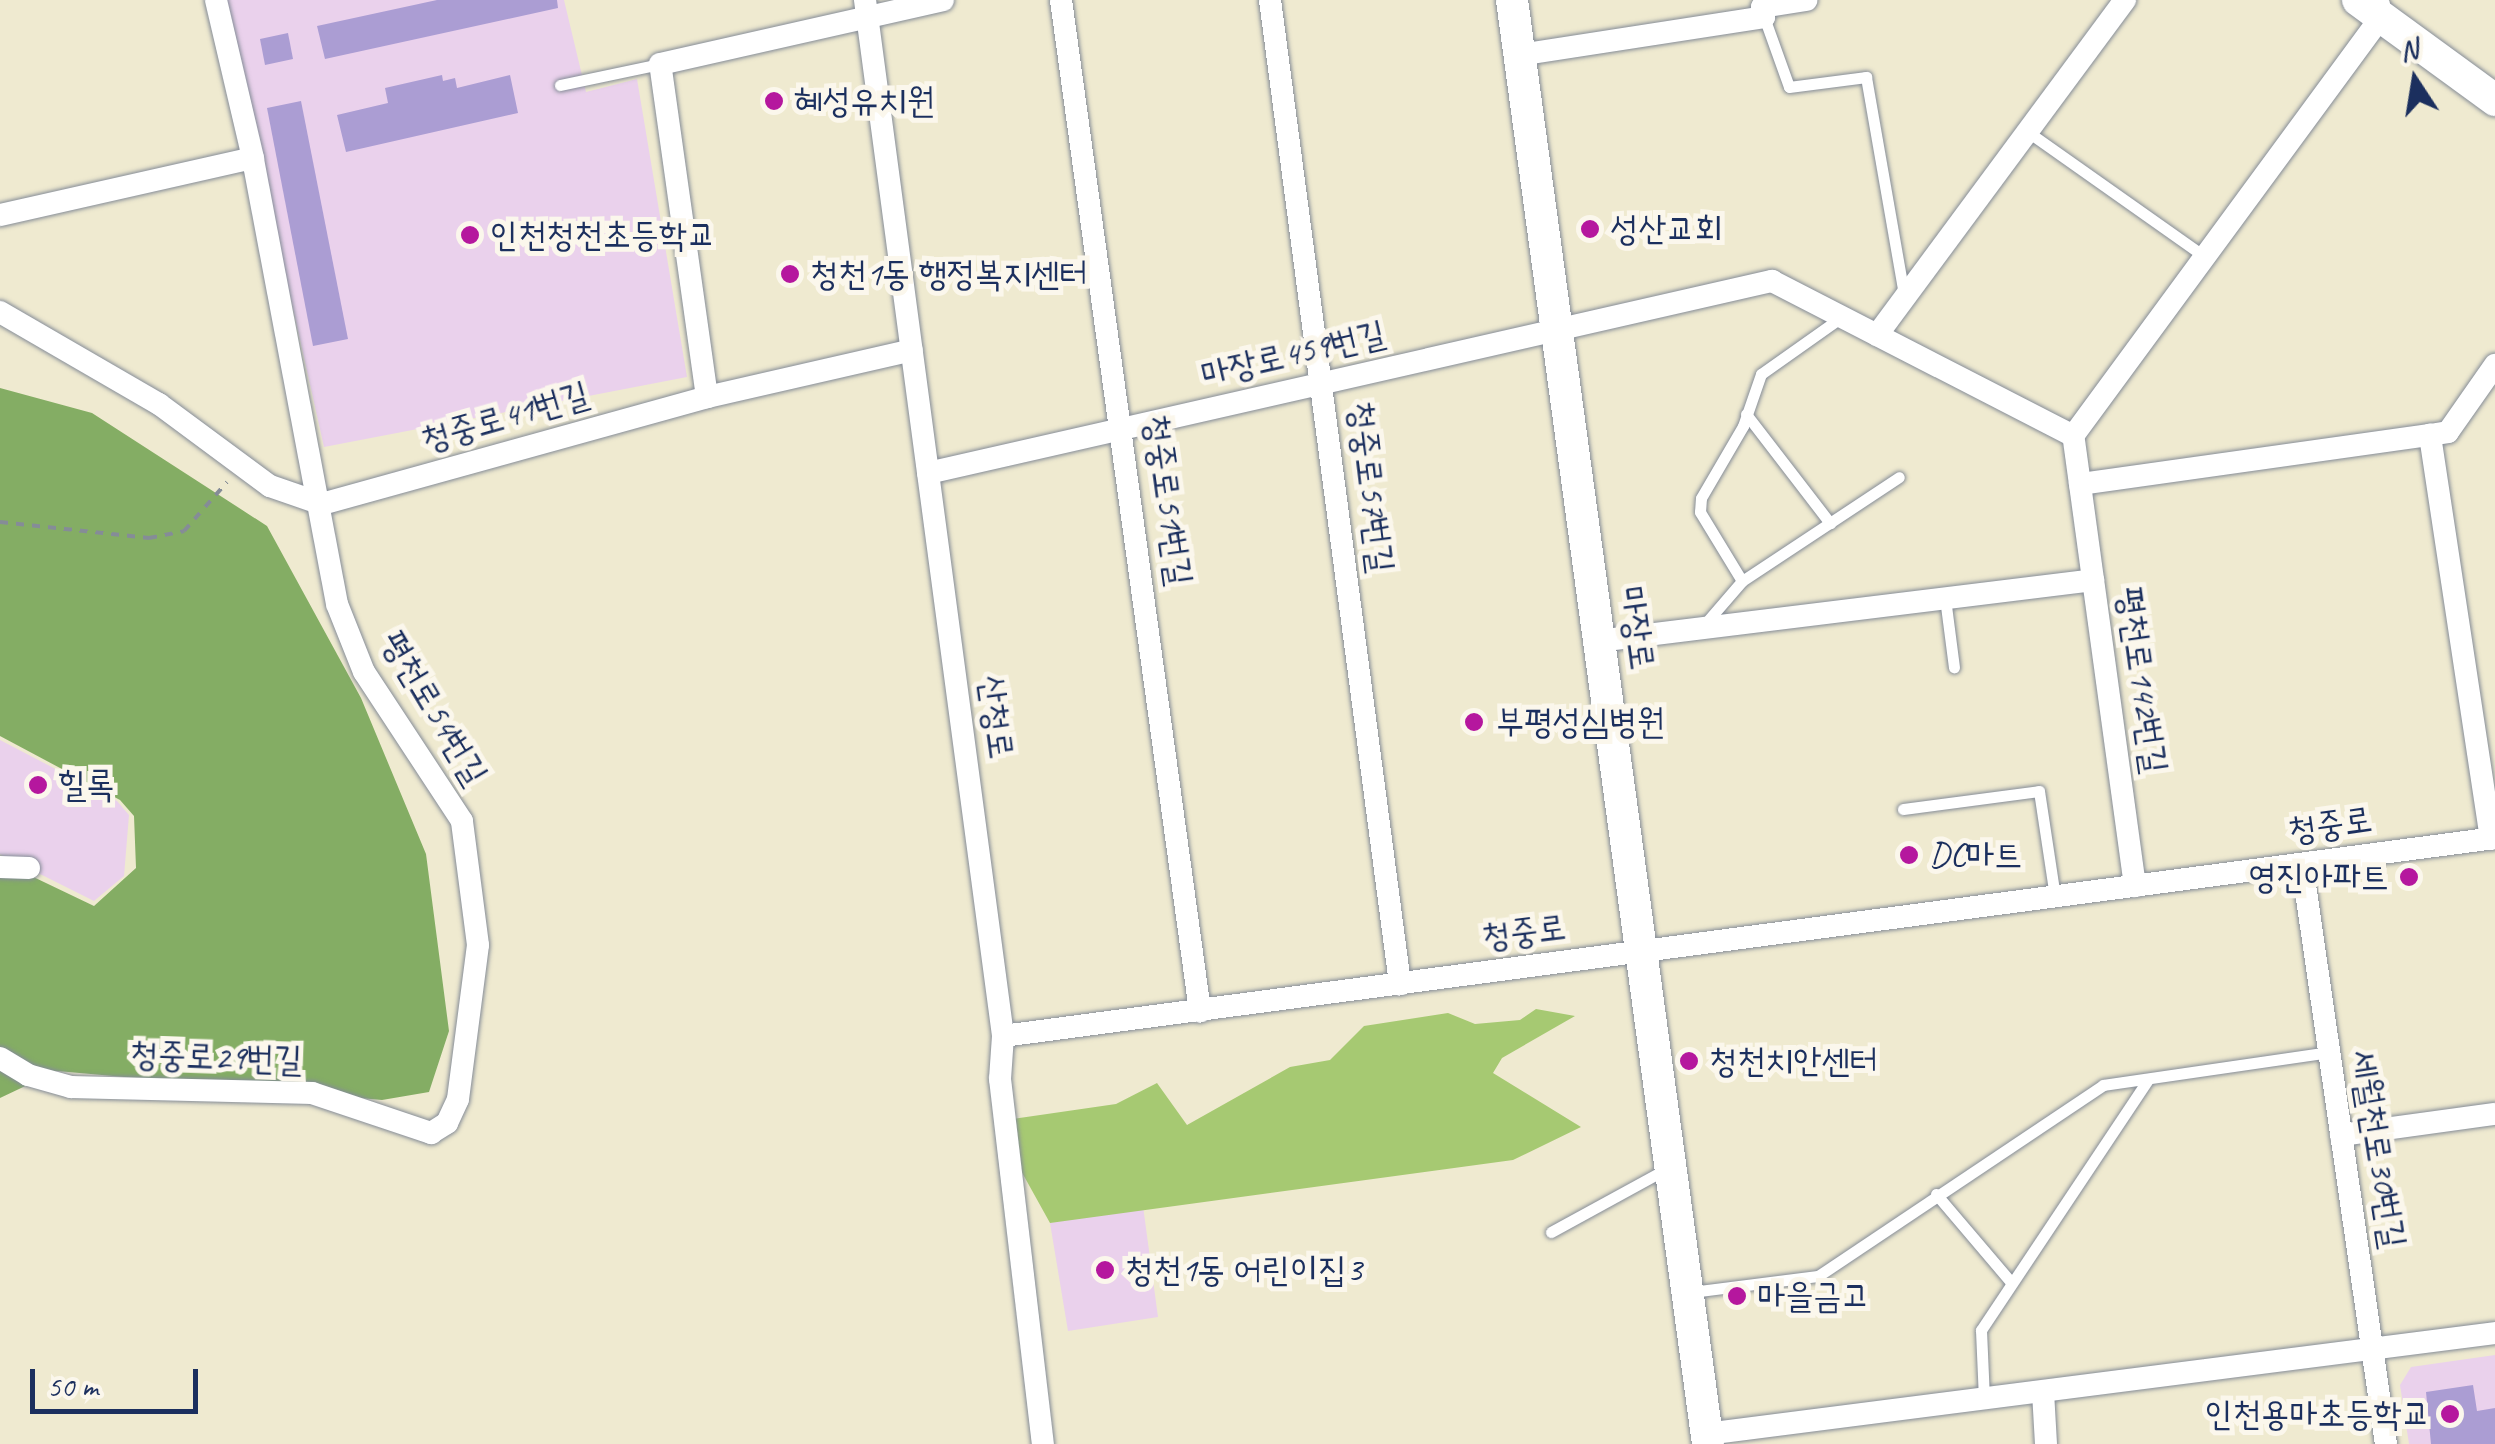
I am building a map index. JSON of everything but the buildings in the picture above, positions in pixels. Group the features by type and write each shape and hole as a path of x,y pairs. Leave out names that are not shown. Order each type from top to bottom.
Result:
{"main road":[{"name":"마장로","path":"1512,0 1707,1439"},
{"path":"2372,6 2495,100"}],"street":[{"name":"평천로54번길","path":"216,0 253,158 322,504 337,604 364,672 462,821 478,944 458,1099 447,1123 431,1133"},
{"path":"708,397 660,64 867,9 944,0"},
{"name":"청중로51번길","path":"1061,0 1124,428 1200,1010"},
{"name":"청중로57번길","path":"1270,0 1400,984"},
{"path":"1519,55 1764,17 1762,7 1806,0"},
{"path":"1877,335 2125,0"},
{"path":"2073,436 2205,256 2372,6"},
{"name":"산청로","path":"867,9 1002,1036 1000,1079 1044,1444"},
{"path":"0,215 253,158"},
{"name":"마장로459번길","path":"928,473 1772,281 2073,436"},
{"path":"0,312 159,404 270,486 322,504"},
{"name":"청중로41번길","path":"322,504 708,397 912,350"},
{"path":"2080,484 2448,432 2495,366"},
{"path":"2430,435 2493,838"},
{"name":"평천로142번길","path":"2073,436 2135,886"},
{"path":"1598,641 2093,580"},
{"name":"청중로","path":"1002,1036 2493,838"},
{"name":"세월천로30번길","path":"2302,864 2386,1444"},
{"path":"0,867 29,868"},
{"name":"청중로29번길","path":"0,1058 28,1075 71,1086 312,1094 431,1133"},
{"path":"2340,1135 2495,1114"},
{"path":"1707,1439 2495,1333"},
{"path":"2043,1392 2046,1444"}],"lane":[{"path":"1764,17 1780,78 1789,87 1866,77 1904,298"},
{"path":"560,85 660,64"},
{"path":"2028,132 2205,256"},
{"path":"1742,581 1700,512 1762,374 1842,316"},
{"path":"1746,414 1830,523"},
{"path":"1701,628 1742,581 1900,477"},
{"path":"1945,598 1954,667"},
{"path":"1903,809 2039,790 2055,897"},
{"path":"1687,1293 1818,1276 2103,1085 2328,1052"},
{"path":"1984,1399 1980,1330 2147,1080"},
{"path":"1551,1232 1670,1166"},
{"path":"1936,1194 2010,1281"}],"path":[{"path":"0,522 108,536 180,533 205,513 208,498 220,493 237,463"}],"shaded area":[{"name":"인천청천초등학교","path":"224,0 564,0 586,92 637,79 687,377 324,447"},
{"path":"0,740 117,801 129,815 124,876 94,901 0,854"},
{"name":"청천1동 어린이집3","path":"1143,1206 1158,1317 1068,1331 1050,1223"},
{"name":"인천용마초등학교","path":"2495,1355 2495,1444 2409,1444 2400,1385 2411,1367"}],"green space":[{"path":"0,388 92,413 267,526 361,698 426,854 449,1031 429,1092 382,1100 57,1071 0,1098 0,861 94,906 136,868 134,816 120,800 0,736"},
{"path":"1536,1009 1575,1016 1502,1058 1493,1073 1581,1127 1513,1160 1050,1223 1015,1160 1012,1119 1116,1104 1157,1083 1187,1125 1290,1067 1330,1060 1364,1026 1448,1013 1475,1024 1520,1020"}],"place":[{"name":"혜성유치원","path":"774,101"},
{"name":"성산교회","path":"1590,229"},
{"name":"인천청천초등학교","path":"470,235"},
{"name":"청천1동 행정복지센터","path":"790,274"},
{"name":"부평성심병원","path":"1474,722"},
{"name":"힐록","path":"38,785"},
{"name":"DC마트","path":"1909,855"},
{"name":"영진아파트","path":"2409,877"},
{"name":"청천치안센터","path":"1689,1061"},
{"name":"청천1동 어린이집3","path":"1105,1270"},
{"name":"마을금고","path":"1737,1296"},
{"name":"인천용마초등학교","path":"2450,1414"}]}
